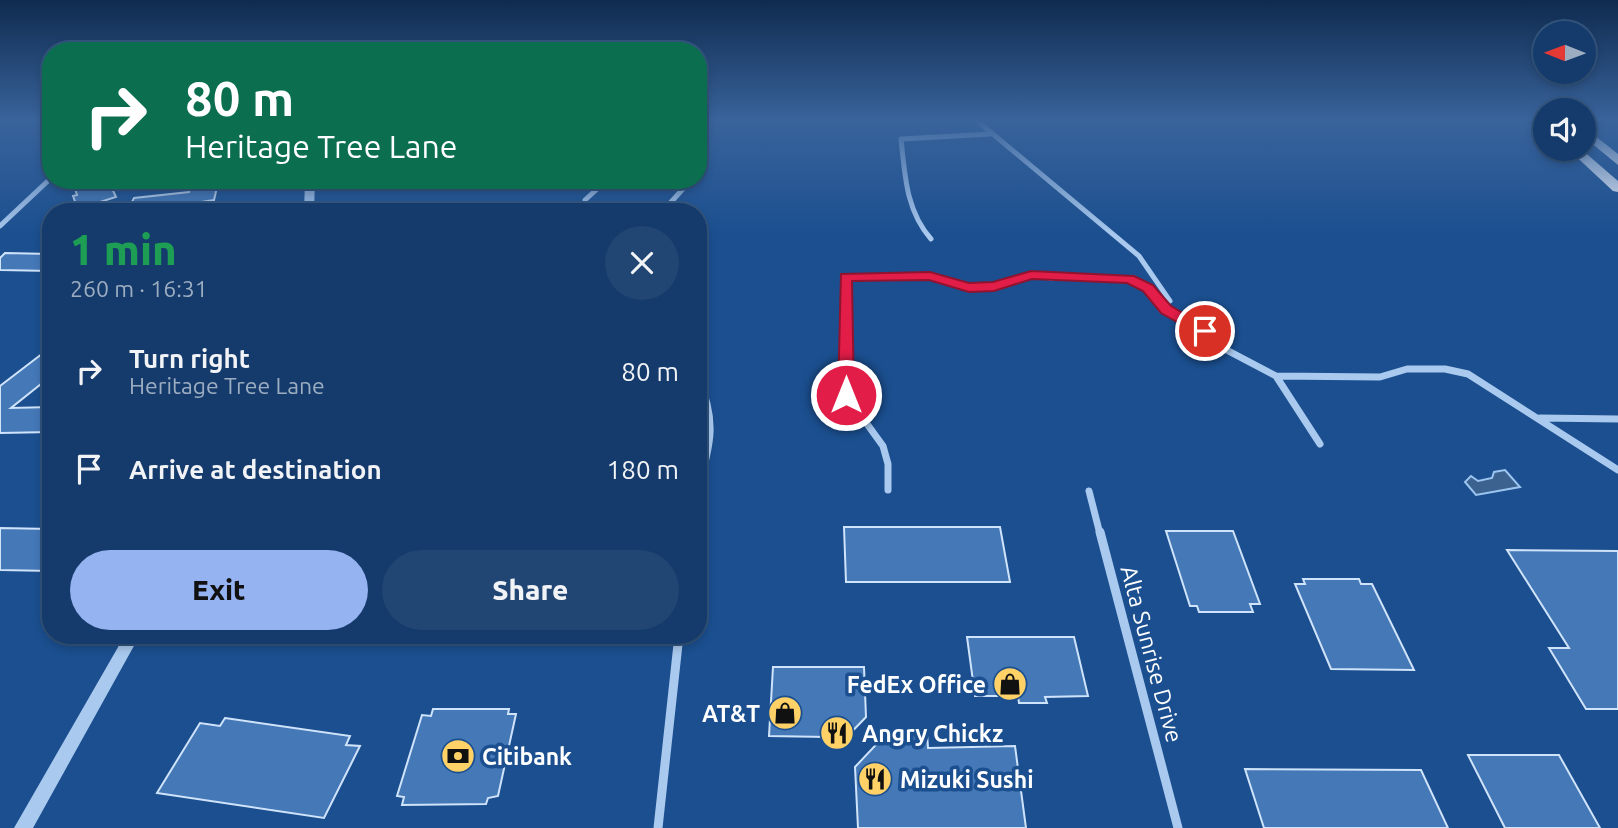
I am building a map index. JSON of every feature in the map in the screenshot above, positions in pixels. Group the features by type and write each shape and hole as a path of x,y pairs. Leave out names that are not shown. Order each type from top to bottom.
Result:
{"main road":[{"path":"1588,161 1618,188"}],"street":[{"path":"904,158 912,212 918,225 931,239"},
{"path":"1019,158 1139,256 1170,300"},
{"path":"0,226 42,186"},
{"path":"585,200 597,189"},
{"path":"670,203 683,189"},
{"path":"888,490 888,459 881,442 852,410 846,395 845,277 930,276 969,287 994,287 1031,275 1130,279 1148,288 1160,306 1199,326 1219,346 1276,376 1380,377 1407,369 1456,370 1480,378 1618,470"},
{"path":"1276,376 1320,444"},
{"path":"707,399 713,424 713,440 707,459"},
{"path":"1540,418 1618,419"},
{"name":"Alta Sunrise Drive","path":"1088,491 1178,828"},
{"path":"23,828 129,644"},
{"path":"658,828 678,644"}],"water":[{"path":"1505,470 1520,487 1476,495 1465,482 1471,476 1478,481 1492,478 1494,472"}],"building":[{"path":"75,189 112,189 116,197 97,203 76,203 73,196 77,195"},
{"path":"190,189 217,189 214,200 195,203 132,203 134,198 189,192"},
{"path":"5,253 42,254 42,271 0,270 0,258"},
{"path":"42,354 42,383 11,408 42,407 42,432 0,433 0,386"},
{"path":"844,527 1000,527 1010,582 846,582"},
{"path":"0,528 42,529 42,571 0,570"},
{"path":"1166,531 1233,531 1260,604 1250,604 1253,612 1199,612 1197,606 1190,606"},
{"path":"1507,550 1618,551 1618,709 1586,709 1549,648 1569,648"},
{"path":"1303,579 1359,579 1361,584 1372,584 1414,670 1331,669 1295,584 1305,584"},
{"path":"967,637 1074,637 1088,696 1045,697 1047,703 1019,703 1018,696 975,696"},
{"path":"773,667 864,667 866,717 837,747 827,737 769,736"},
{"name":"Citibank","path":"433,709 509,709 508,714 516,714 498,796 488,798 486,804 402,805 404,797 397,796 422,715 431,716"},
{"path":"225,718 350,736 346,745 360,746 324,818 157,793 200,723 220,726"},
{"path":"888,732 927,733 928,748 1015,746 1026,828 858,828 855,767"},
{"path":"1468,755 1559,755 1600,828 1505,828"},
{"path":"1245,769 1421,770 1448,828 1264,828"}],"place":[{"name":"FedEx Office","path":"1010,684"},
{"name":"AT&T","path":"785,713"},
{"name":"Angry Chickz","path":"837,733"},
{"name":"Citibank","path":"458,756"},
{"name":"Mizuki Sushi","path":"875,779"}],"route":[{"path":"846,395 845,277 930,276 964,287 994,287 1031,275 1051,278 1130,279 1148,288 1160,306 1205,331"}]}
